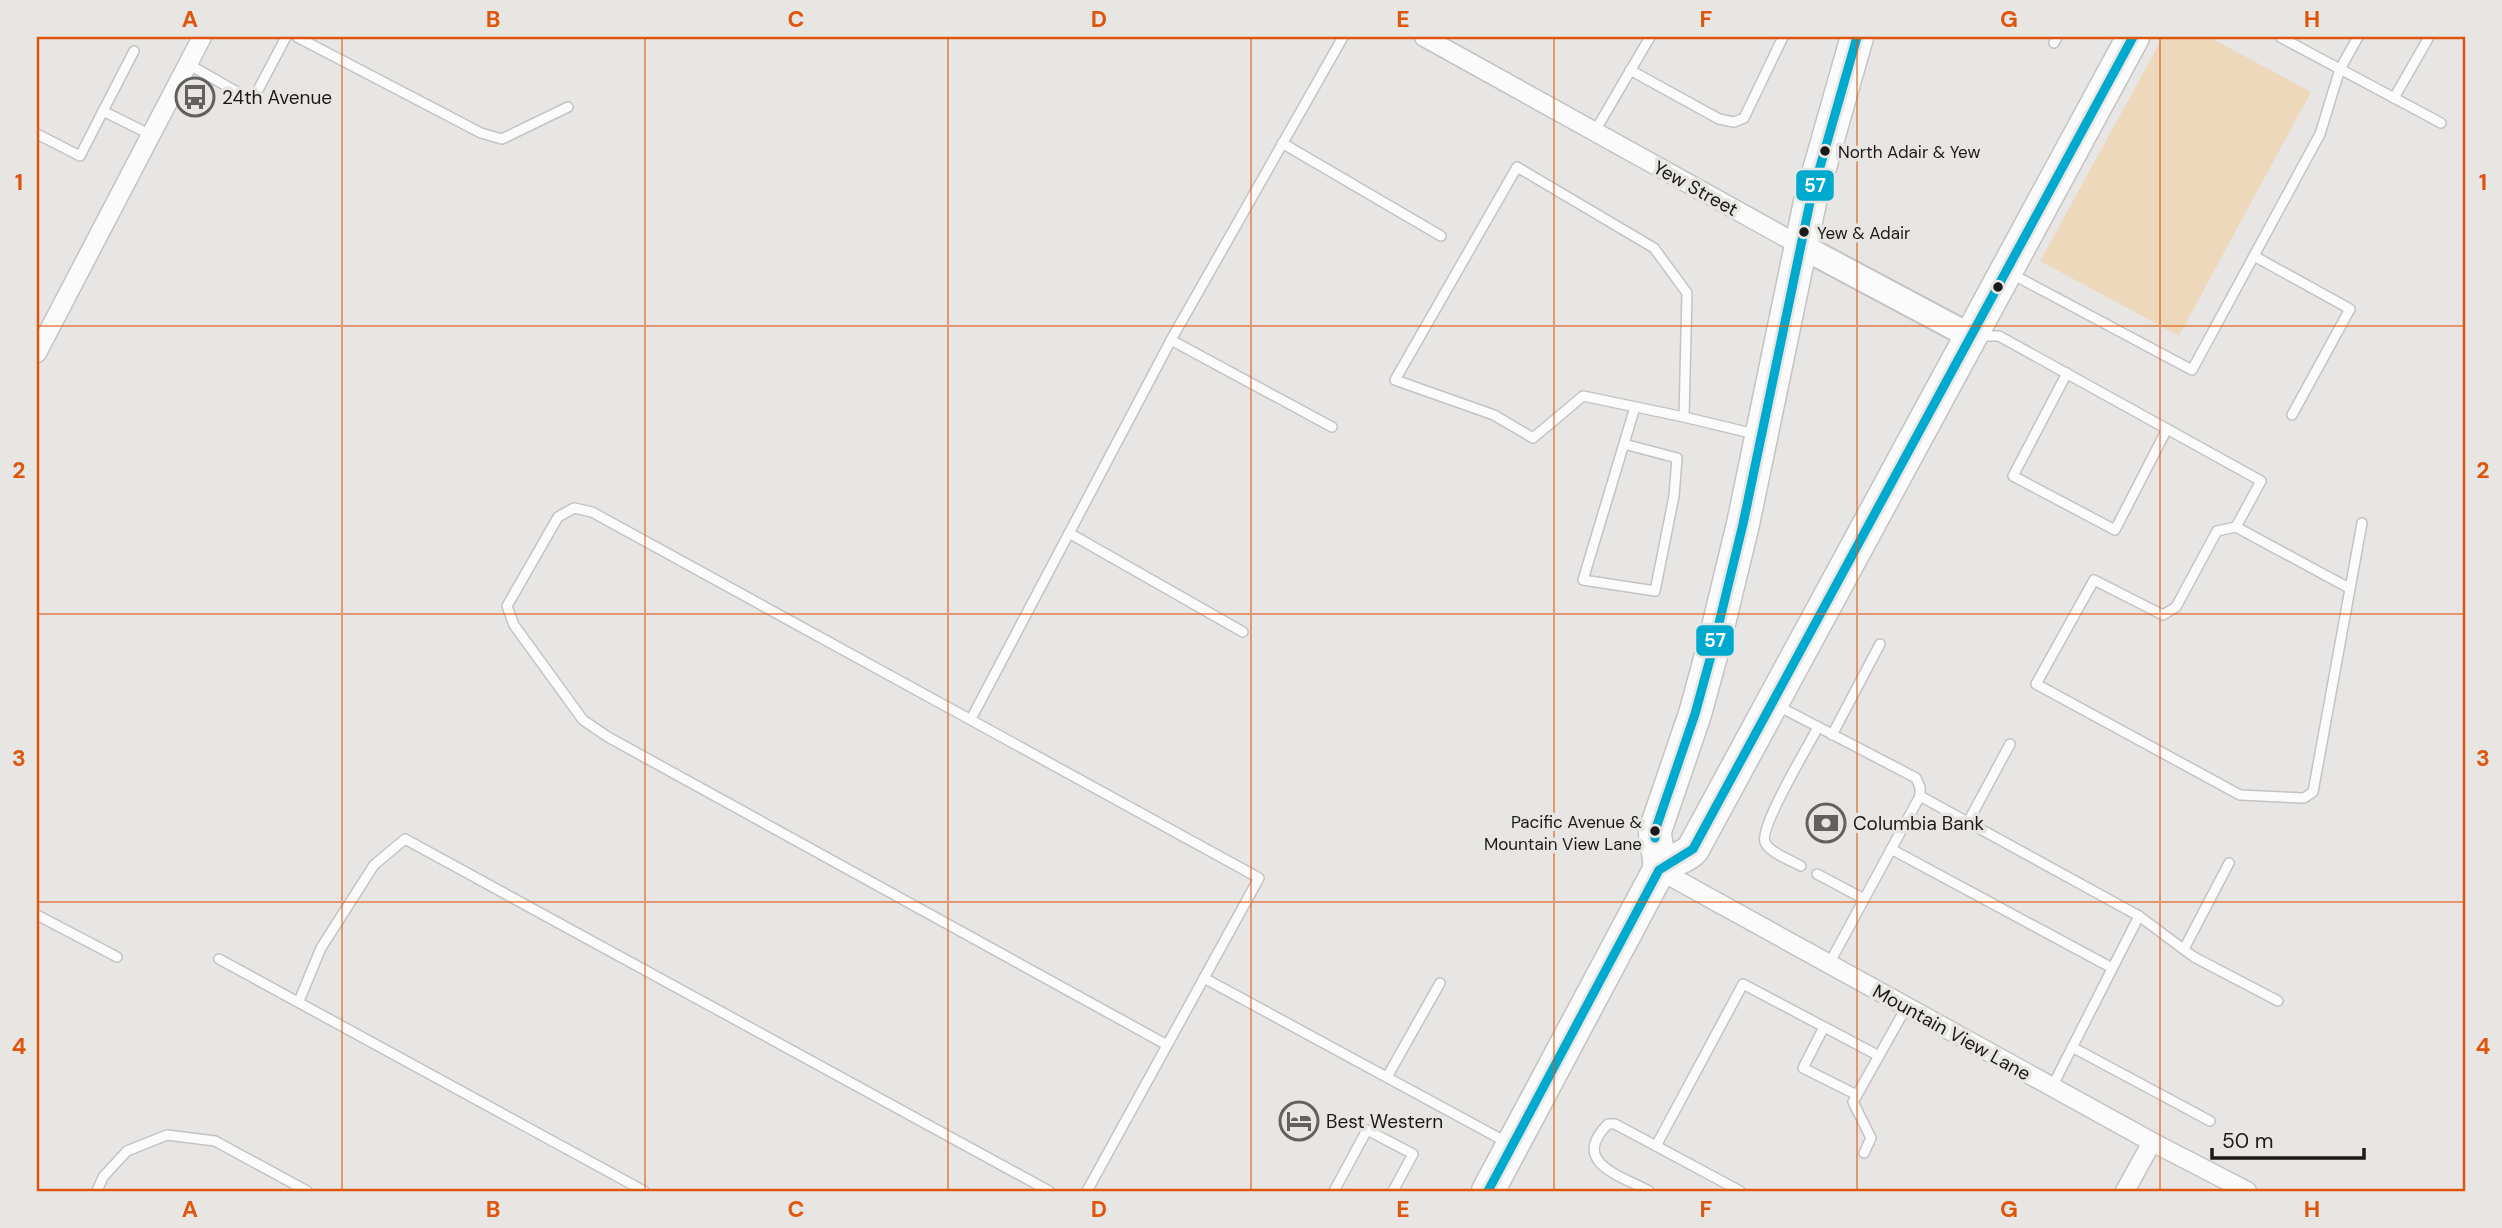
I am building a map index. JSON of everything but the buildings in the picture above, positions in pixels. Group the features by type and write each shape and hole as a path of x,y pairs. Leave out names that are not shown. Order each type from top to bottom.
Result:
{"highway":[{"path":"1659,870 1655,831 1695,714 1712,652 1743,524 1822,153 1857,37"},
{"path":"1488,1191 1659,870 1665,863 1687,856 1693,849 2133,37"}],"street":[{"path":"37,353 202,37"},
{"name":"Yew Street","path":"1424,37 1801,246 1970,336"},
{"name":"Mountain View Lane","path":"1659,870 2151,1142 2247,1191"},
{"path":"2125,1191 2151,1142"}],"lane":[{"path":"188,64 244,96 251,96 257,92 286,37"},
{"path":"297,37 481,133 502,139 568,107"},
{"path":"971,719 1171,340 1343,37"},
{"path":"1595,131 1650,37"},
{"path":"1630,70 1718,118 1734,122 1744,118 1783,37"},
{"path":"2280,37 2441,123"},
{"path":"2005,271 2192,370 2320,134 2340,69 2358,37"},
{"path":"2394,99 2429,37"},
{"path":"37,134 80,156 134,51"},
{"path":"103,111 150,135"},
{"path":"1282,143 1441,236"},
{"path":"1684,417 1687,293 1654,248 1517,167 1395,380 1494,415 1533,438 1583,396 1760,436"},
{"path":"2254,256 2350,309 2292,415"},
{"path":"1970,336 2000,336 2260,481 2236,527"},
{"path":"1171,340 1332,427"},
{"path":"2067,373 2013,476 2115,530 2167,429"},
{"path":"1624,444 1677,458 1674,496 1655,591 1583,580 1635,407"},
{"path":"1087,1191 1259,878 592,512 574,508 558,517 507,606 514,625 583,720 608,737 1167,1045"},
{"path":"2350,588 2236,527 2217,531 2176,607 2163,615 2094,580 2036,684 2241,795 2304,798 2313,792 2362,523"},
{"path":"1069,533 1243,632"},
{"path":"1832,734 1880,644"},
{"path":"1772,703 1916,778 1920,787 1920,796 1829,964"},
{"path":"1801,866 1765,845 1764,836 1770,816 1818,727"},
{"path":"1968,822 2010,744"},
{"path":"1920,796 2139,916 2194,957 2278,1001"},
{"path":"299,1001 321,948 374,865 405,839 1049,1191"},
{"path":"1891,849 2112,968"},
{"path":"2183,949 2228,863"},
{"path":"1817,874 1864,899"},
{"path":"37,915 117,957"},
{"path":"2052,1087 2139,916"},
{"path":"219,959 644,1191"},
{"path":"1204,978 1513,1145"},
{"path":"1388,1077 1440,983"},
{"path":"1656,1146 1743,984 1879,1056"},
{"path":"1864,1153 1871,1138 1853,1102 1907,1006"},
{"path":"1824,1027 1803,1068 1857,1095"},
{"path":"2072,1047 2210,1121"},
{"path":"1648,1191 1603,1167 1596,1160 1596,1137 1608,1124 1615,1124 1740,1191"},
{"path":"1334,1191 1367,1130 1413,1154 1393,1191"},
{"path":"97,1191 103,1177 127,1151 167,1135 215,1141 307,1191"}],"shaded area":[{"path":"2163,37 2209,37 2311,92 2179,336 2040,261"}],"transit line":[{"name":"57","path":"1655,838 1712,652 1743,524 1810,202 1857,37"},
{"name":"57","path":"1488,1191 1659,870 1693,849 2133,37"}],"place":[{"name":"24th Avenue","path":"195,97"},
{"name":"North Adair & Yew","path":"1825,151"},
{"name":"Yew & Adair","path":"1804,232"},
{"name":"Columbia Bank","path":"1826,823"},
{"name":"Pacific Avenue & Mountain View Lane","path":"1655,831"},
{"name":"Best Western","path":"1299,1121"}]}
